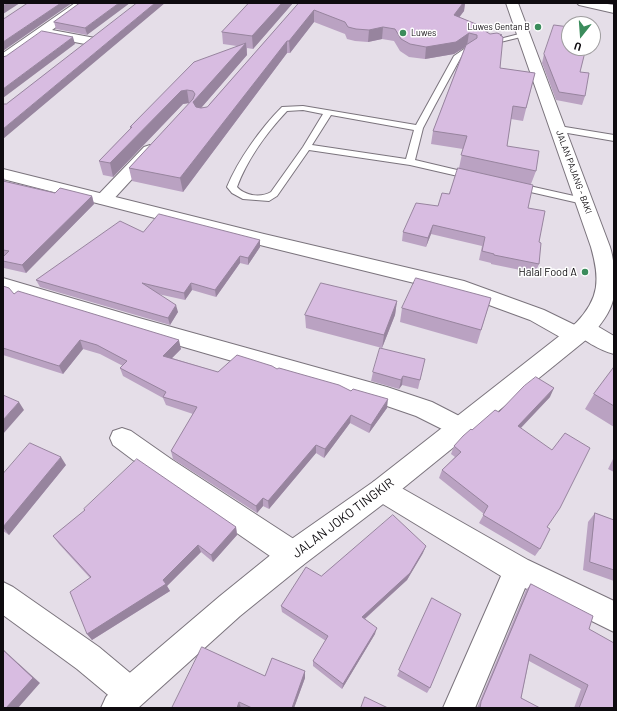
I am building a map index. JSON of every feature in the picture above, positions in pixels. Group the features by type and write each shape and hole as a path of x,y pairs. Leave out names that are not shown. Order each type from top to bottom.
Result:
{"street":[{"path":"3,59 83,3"},
{"name":"JALAN PAJANG - BAKI","path":"512,3 583,201 600,240 604,258 607,279 606,293 608,306 580,332"},
{"path":"583,3 614,8"},
{"path":"77,50 102,31"},
{"path":"41,32 90,40"},
{"path":"104,199 163,136"},
{"path":"3,174 464,288 614,346"},
{"path":"3,285 139,326 387,396 424,409 460,428"},
{"name":"JALAN JOKO TINGKIR","path":"124,700 230,606 293,555 382,490 580,332"},
{"path":"122,438 162,467 293,555"},
{"path":"382,490 518,570 614,617"},
{"path":"459,708 518,570"},
{"path":"3,597 88,658 124,700"}],"lane":[{"path":"488,43 523,35"},
{"path":"410,162 419,128 458,56 470,49"},
{"path":"328,113 274,194 266,199 246,197 235,191 232,187 233,182 244,164 285,109 303,108 419,128"},
{"path":"558,129 614,138"},
{"path":"306,146 410,162 478,178"},
{"path":"509,184 583,201"}],"building":[{"path":"28,3 61,3 3,42 3,19"},
{"path":"80,3 119,3 85,28 54,22"},
{"path":"137,3 155,3 3,129 3,104 6,104"},
{"path":"249,3 282,3 252,36 222,32"},
{"path":"299,3 463,3 454,15 488,29 485,31 490,34 497,33 502,35 500,35 503,37 500,68 535,73 526,108 513,106 507,146 539,151 536,171 461,155 467,136 433,131 466,45 477,38 477,35 469,33 456,42 426,47 410,44 401,39 395,29 383,27 369,30 356,29 348,27 345,22 314,10 289,41 287,41 180,178 129,168 193,99 195,94 193,91 181,91 110,163 99,161 194,62 246,43 193,102 196,107 207,107"},
{"path":"554,25 561,26 561,56 584,56 580,72 589,73 585,96 559,92 544,54"},
{"path":"42,31 73,37 3,89 3,57"},
{"path":"458,168 533,185 528,208 545,211 539,242 541,243 539,264 494,255 482,251 485,237 433,225 428,238 403,232 416,203 438,206 442,193 449,194"},
{"path":"3,181 55,193 60,188 92,196 22,265 3,261 3,257 9,251 3,250"},
{"path":"159,214 260,240 248,258 240,256 215,290 191,283 184,293 142,283 176,305 168,318 36,280 120,221 143,232"},
{"path":"416,278 491,298 481,330 402,308"},
{"path":"321,283 397,301 384,335 305,315"},
{"path":"3,286 9,288 14,294 18,291 179,340 163,356 218,372 237,355 277,369 279,368 339,385 351,391 353,389 388,399 371,425 351,415 325,449 316,445 268,501 263,498 256,506 171,451 197,407 163,397 166,392 120,368 127,361 97,345 80,340 59,366 3,348"},
{"path":"380,348 425,359 420,380 403,376 401,380 373,372"},
{"path":"614,367 614,406 594,394"},
{"path":"536,377 554,388 518,426 552,450 565,433 590,448 560,508 547,527 550,529 540,549 483,515 488,506 442,470 461,452 454,446 463,436 495,410 499,412 524,386"},
{"path":"3,395 19,402 3,420"},
{"path":"30,443 61,457 3,527 3,474"},
{"path":"137,459 236,527 211,555 198,545 163,580 166,584 87,634 70,592 91,577 53,536 85,510 84,509"},
{"path":"595,513 614,520 614,570 590,562"},
{"path":"393,515 426,546 410,573 362,617 377,628 343,684 313,661 328,636 281,606 306,567 321,576"},
{"path":"531,584 593,616 589,629 614,643 614,708 579,708 588,685 530,654 521,698 540,708 480,708 481,702"},
{"path":"432,598 461,614 430,688 399,670"},
{"path":"202,647 265,676 272,658 305,671 292,708 252,708 239,702 237,708 172,708"},
{"path":"3,650 33,678 6,708 3,708"},
{"path":"365,697 388,708 361,708"}],"place":[{"name":"Luwes Gentan B","path":"538,27"},
{"name":"Luwes","path":"403,33"},
{"name":"Halal Food A","path":"585,272"}]}
